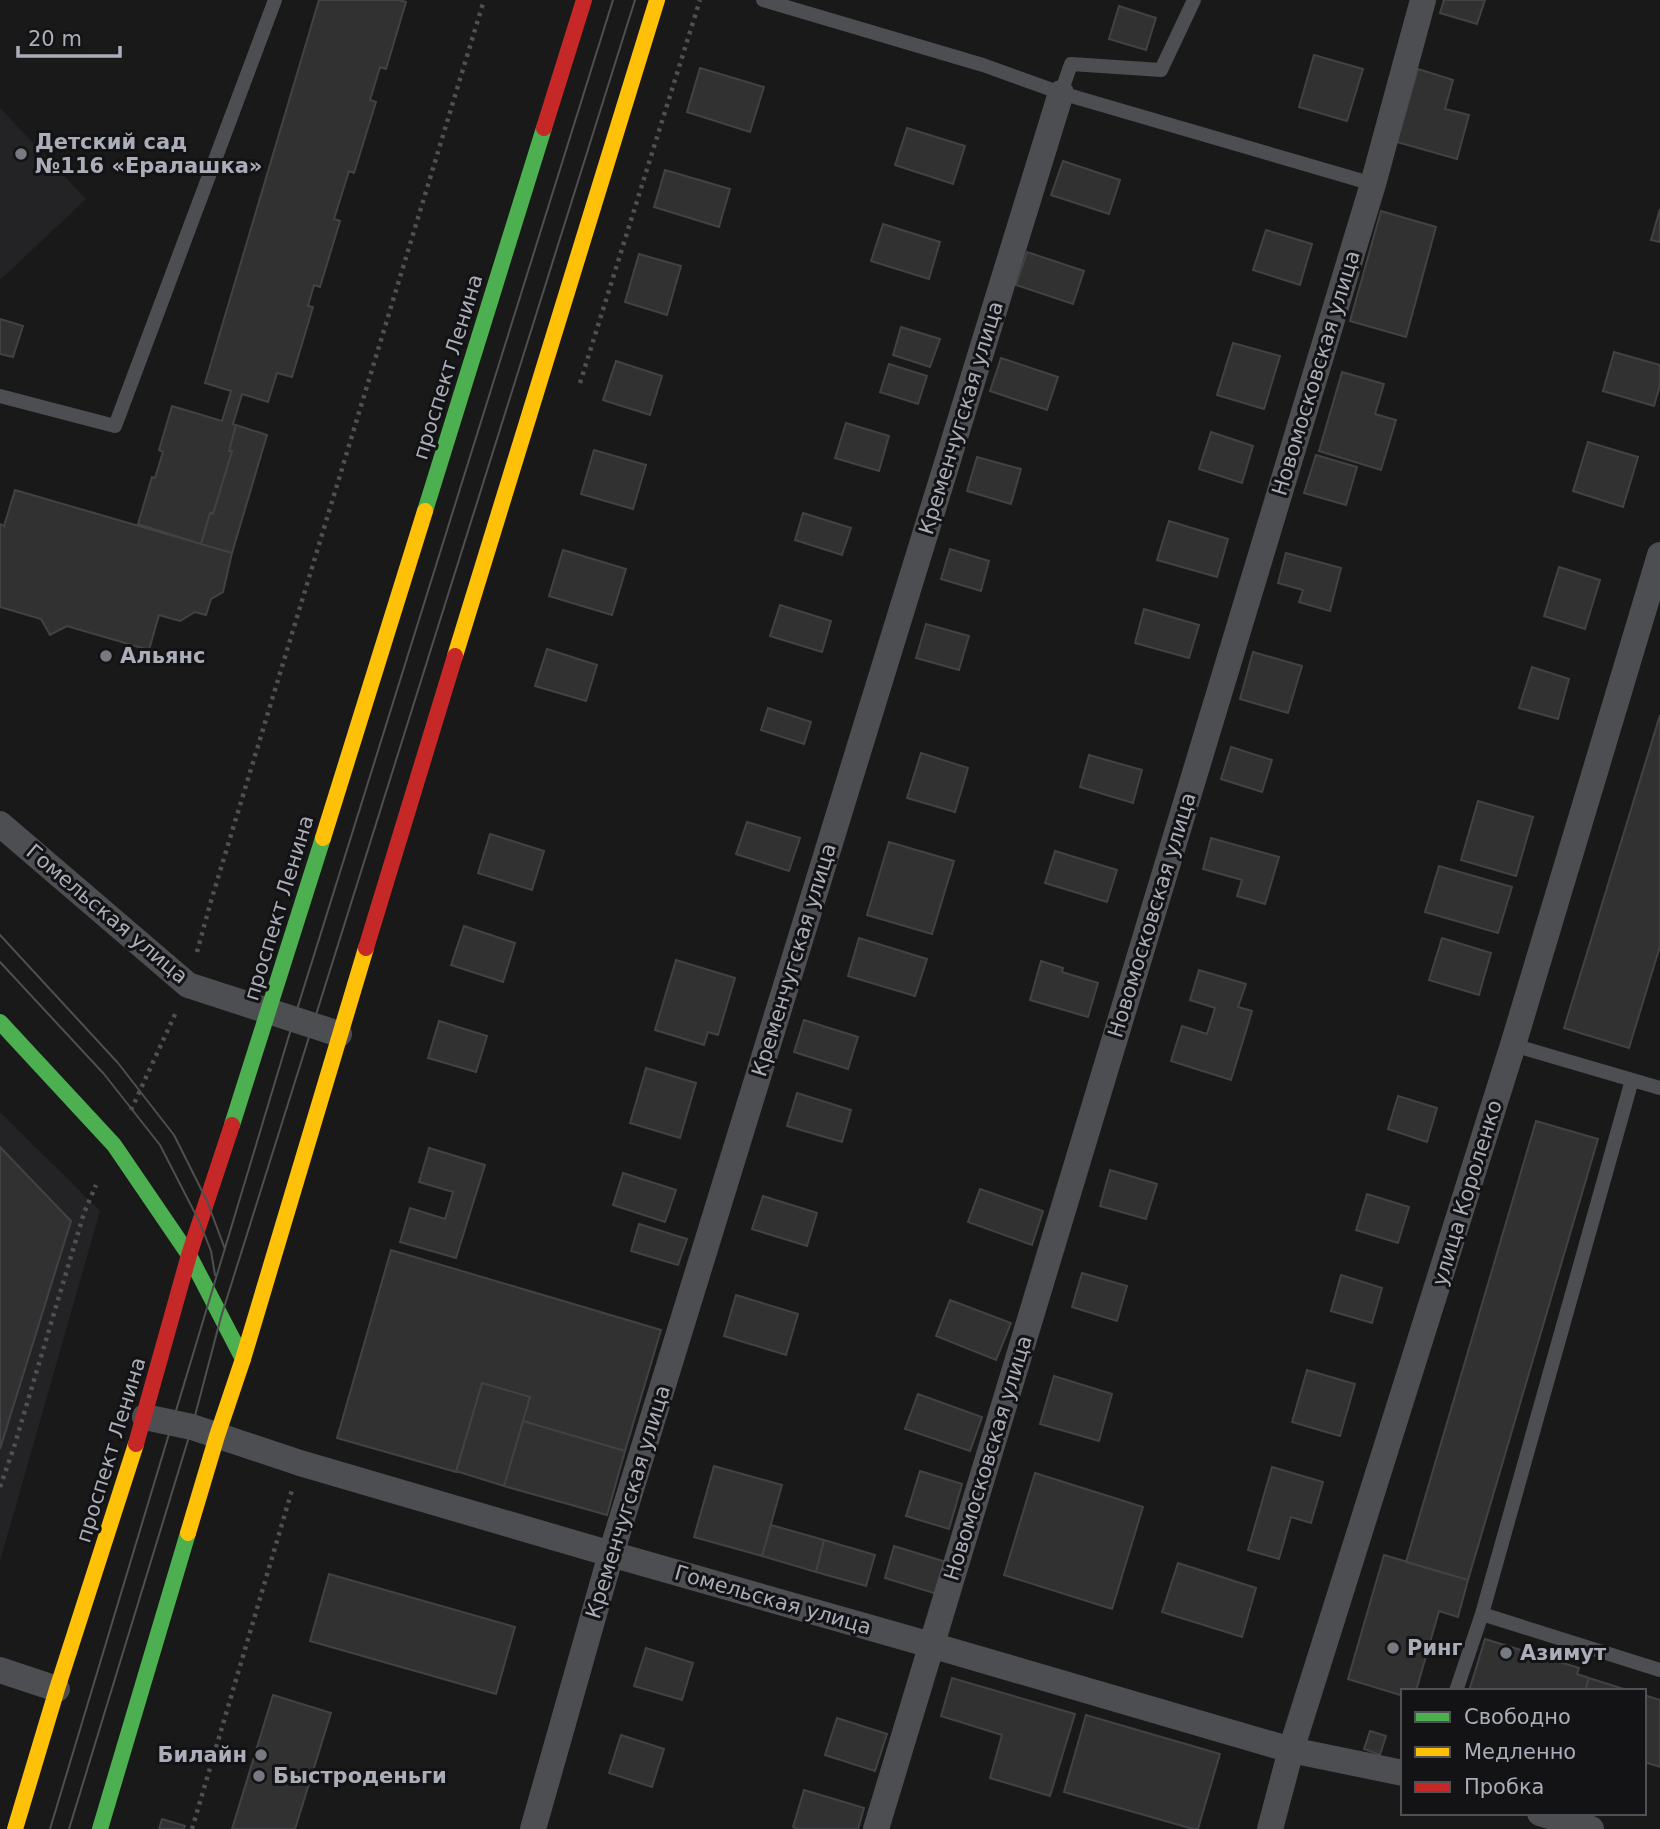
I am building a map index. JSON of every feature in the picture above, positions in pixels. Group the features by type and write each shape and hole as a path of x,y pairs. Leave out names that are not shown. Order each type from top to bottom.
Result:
{"main road":[{"name":"проспект Ленина","path":"15,1829 145,1417 190,1255 269,1011 584,0"},
{"path":"100,1829 217,1436 243,1359 656,0"},
{"path":"0,1022 114,1145 190,1255 243,1359"}],"street":[{"name":"Новомосковская улица","path":"876,1829 1373,184 1423,0"},
{"name":"Кременчугская улица","path":"533,1829 611,1554 1061,93"},
{"name":"улица Короленко","path":"1270,1829 1291,1750 1513,1045 1660,555"},
{"name":"Гомельская улица","path":"0,824 188,985 340,1034"},
{"name":"Гомельская улица","path":"145,1417 192,1427 300,1463 1291,1750 1401,1773"},
{"path":"0,1670 57,1689"},
{"path":"1547,1815 1591,1829"}],"lane":[{"path":"0,396 116,426 275,0"},
{"path":"763,0 983,65 1061,93 1373,184"},
{"path":"1061,93 1072,64 1161,70 1190,1"},
{"path":"1513,1045 1632,1080 1659,1084"},
{"path":"1457,1689 1482,1614 1632,1080"},
{"path":"1482,1614 1660,1670"}],"path":[{"path":"0,1487 84,1213 188,985 211,901 484,0"},
{"path":"192,1829 300,1463"}],"shaded area":[{"name":"Детский сад №116 «Ералашка»","path":"0,108 86,199 0,280"},
{"path":"0,1112 100,1211 0,1561"}],"building":[{"path":"319,0 406,2 386,69 380,67 370,100 376,102 354,173 349,171 334,219 340,221 320,287 314,285 308,306 313,307 292,377 277,373 268,402 242,394 233,424 236,425 229,451 232,451 201,544 138,524 152,477 155,478 163,452 159,450 172,406 222,421 231,391 205,383"},
{"path":"1444,0 1485,0 1477,24 1440,13"},
{"path":"1119,6 1156,18 1146,50 1109,39"},
{"path":"1314,55 1363,69 1347,121 1299,107"},
{"path":"700,68 764,87 750,132 687,112"},
{"path":"1418,69 1453,80 1445,109 1469,115 1457,159 1397,142"},
{"path":"907,128 965,146 953,184 895,165"},
{"path":"1063,161 1120,180 1109,214 1051,195"},
{"path":"665,170 730,189 719,227 654,207"},
{"path":"1660,209 1660,242 1651,240"},
{"path":"1381,211 1436,227 1406,337 1350,321"},
{"path":"883,224 940,242 929,279 871,261"},
{"path":"1266,230 1312,244 1300,285 1253,270"},
{"path":"1027,252 1084,271 1073,304 1016,285"},
{"path":"639,254 681,266 667,315 625,302"},
{"path":"0,319 23,326 13,357 0,354"},
{"path":"901,327 940,339 930,367 893,355"},
{"path":"1233,343 1280,356 1264,409 1217,395"},
{"path":"1614,352 1660,365 1660,385 1654,406 1603,391"},
{"path":"1001,358 1058,377 1047,410 990,391"},
{"path":"616,361 662,376 650,415 603,400"},
{"path":"889,364 927,376 918,404 880,392"},
{"path":"1342,372 1384,384 1375,414 1396,420 1381,470 1319,451"},
{"path":"846,423 889,436 879,471 835,458"},
{"path":"236,425 267,435 232,553 201,544 232,451 229,451"},
{"path":"1211,432 1253,446 1242,483 1199,469"},
{"path":"1588,442 1638,457 1623,507 1573,491"},
{"path":"594,450 646,465 633,509 581,494"},
{"path":"1316,455 1357,467 1346,505 1304,493"},
{"path":"977,457 1021,469 1011,504 967,491"},
{"path":"15,490 232,553 223,592 211,599 206,615 195,612 180,621 159,615 149,650 67,626 50,635 41,619 0,607 0,524 4,526"},
{"path":"803,513 851,528 842,555 795,540"},
{"path":"1169,521 1228,539 1217,577 1157,560"},
{"path":"950,549 989,561 981,591 941,579"},
{"path":"563,550 626,569 612,615 549,596"},
{"path":"1286,553 1341,568 1330,611 1299,602 1303,590 1278,583"},
{"path":"1559,567 1600,580 1585,629 1544,616"},
{"path":"780,605 831,621 822,652 770,636"},
{"path":"1144,609 1199,625 1189,658 1135,643"},
{"path":"926,624 969,636 959,670 916,658"},
{"path":"547,649 597,665 586,701 535,686"},
{"path":"1253,652 1302,666 1288,713 1240,699"},
{"path":"1532,667 1569,679 1558,719 1519,708"},
{"path":"768,708 811,722 804,744 761,730"},
{"path":"1660,715 1660,946 1629,1048 1564,1028"},
{"path":"1231,747 1272,760 1262,792 1221,779"},
{"path":"921,753 968,768 955,812 907,798"},
{"path":"1089,755 1142,770 1133,803 1080,787"},
{"path":"1478,801 1533,817 1516,876 1461,860"},
{"path":"747,822 800,838 789,871 736,854"},
{"path":"490,834 544,851 532,890 478,873"},
{"path":"1211,838 1279,857 1265,904 1237,896 1242,880 1203,869"},
{"path":"889,842 954,861 932,934 867,915"},
{"path":"1055,851 1117,870 1107,902 1045,883"},
{"path":"1439,866 1512,887 1498,933 1425,912"},
{"path":"464,926 515,943 503,982 451,965"},
{"path":"859,938 927,959 915,996 848,976"},
{"path":"1442,938 1491,953 1479,995 1429,980"},
{"path":"676,960 735,978 718,1035 708,1032 704,1045 655,1030"},
{"path":"1041,961 1063,968 1062,972 1098,983 1088,1017 1030,1000"},
{"path":"1199,970 1246,984 1238,1007 1252,1011 1231,1080 1171,1061 1182,1026 1207,1034 1215,1008 1190,1000"},
{"path":"804,1020 858,1037 848,1069 794,1052"},
{"path":"439,1021 487,1036 476,1072 428,1058"},
{"path":"646,1068 696,1083 680,1138 630,1123"},
{"path":"797,1093 851,1110 842,1142 787,1126"},
{"path":"1398,1096 1437,1108 1427,1142 1388,1129"},
{"path":"1536,1121 1598,1139 1468,1580 1406,1562"},
{"path":"0,1147 71,1221 0,1449"},
{"path":"429,1148 485,1165 456,1258 400,1242 410,1208 445,1219 453,1192 419,1182"},
{"path":"1110,1170 1157,1184 1146,1219 1100,1206"},
{"path":"623,1173 676,1190 665,1222 613,1205"},
{"path":"980,1189 1043,1211 1032,1245 968,1222"},
{"path":"1367,1194 1409,1207 1398,1243 1356,1230"},
{"path":"763,1196 817,1213 807,1246 752,1229"},
{"path":"639,1224 687,1239 678,1265 631,1251"},
{"path":"391,1250 661,1330 625,1451 523,1421 530,1397 482,1383 456,1472 337,1438"},
{"path":"1082,1273 1127,1286 1117,1321 1072,1307"},
{"path":"1341,1275 1382,1288 1372,1323 1331,1311"},
{"path":"736,1295 798,1314 786,1355 724,1336"},
{"path":"950,1300 1011,1323 996,1360 936,1336"},
{"path":"1307,1370 1355,1384 1340,1436 1292,1422"},
{"path":"1054,1376 1112,1394 1099,1441 1040,1424"},
{"path":"482,1383 530,1397 504,1486 456,1471"},
{"path":"918,1394 982,1417 970,1451 905,1429"},
{"path":"523,1421 625,1451 607,1515 504,1486"},
{"path":"714,1466 782,1485 762,1556 694,1537"},
{"path":"1272,1467 1323,1482 1311,1523 1291,1517 1279,1559 1248,1550"},
{"path":"920,1471 962,1484 949,1529 906,1516"},
{"path":"1035,1473 1143,1507 1112,1609 1004,1575"},
{"path":"771,1525 824,1540 816,1572 762,1556"},
{"path":"824,1540 875,1555 866,1586 816,1572"},
{"path":"894,1546 946,1562 937,1594 885,1578"},
{"name":"Ринг","path":"1384,1555 1468,1580 1458,1617 1439,1611 1417,1689 1401,1689 1401,1695 1348,1679"},
{"path":"1178,1563 1256,1588 1242,1637 1162,1612"},
{"path":"329,1574 515,1627 496,1694 310,1641"},
{"name":"Азимут","path":"1485,1639 1579,1668 1577,1674 1589,1678 1586,1689 1470,1689"},
{"path":"646,1648 693,1663 682,1700 634,1686"},
{"path":"952,1678 1075,1714 1050,1796 990,1778 1002,1735 941,1716"},
{"path":"1589,1678 1624,1689 1586,1689"},
{"path":"273,1695 331,1713 295,1829 232,1829"},
{"path":"1646,1696 1660,1700 1660,1767 1646,1763"},
{"path":"1086,1715 1220,1754 1198,1829 1064,1792"},
{"path":"837,1718 887,1734 875,1771 825,1755"},
{"path":"1370,1731 1386,1736 1380,1755 1364,1749"},
{"path":"621,1735 664,1749 652,1787 609,1773"},
{"path":"804,1790 864,1808 858,1829 793,1827"},
{"path":"162,1819 185,1826 184,1829 159,1829"}],"tram line":[{"path":"50,1829 294,1019 613,0"},
{"path":"69,1829 192,1427 221,1317 635,0"},
{"path":"0,935 118,1063 174,1135 207,1201 225,1249"},
{"path":"0,962 104,1074 160,1145 200,1223 211,1251 215,1275"}],"traffic: fast":[{"path":"425,511 544,128"},
{"path":"232,1125 323,838"},
{"path":"0,1022 114,1145 189,1255 243,1359"},
{"path":"100,1829 188,1533"}],"traffic: slow":[{"path":"455,656 657,0"},
{"path":"323,838 425,511"},
{"path":"188,1533 366,948"},
{"path":"15,1829 136,1444"}],"traffic: jam":[{"path":"544,128 584,0"},
{"path":"366,948 455,656"},
{"path":"136,1444 189,1255 232,1125"}],"place":[{"name":"Детский сад №116 «Ералашка»","path":"21,154"},
{"name":"Альянс","path":"106,656"},
{"name":"Ринг","path":"1393,1648"},
{"name":"Азимут","path":"1506,1653"},
{"name":"Билайн","path":"261,1755"},
{"name":"Быстроденьги","path":"259,1776"}]}
